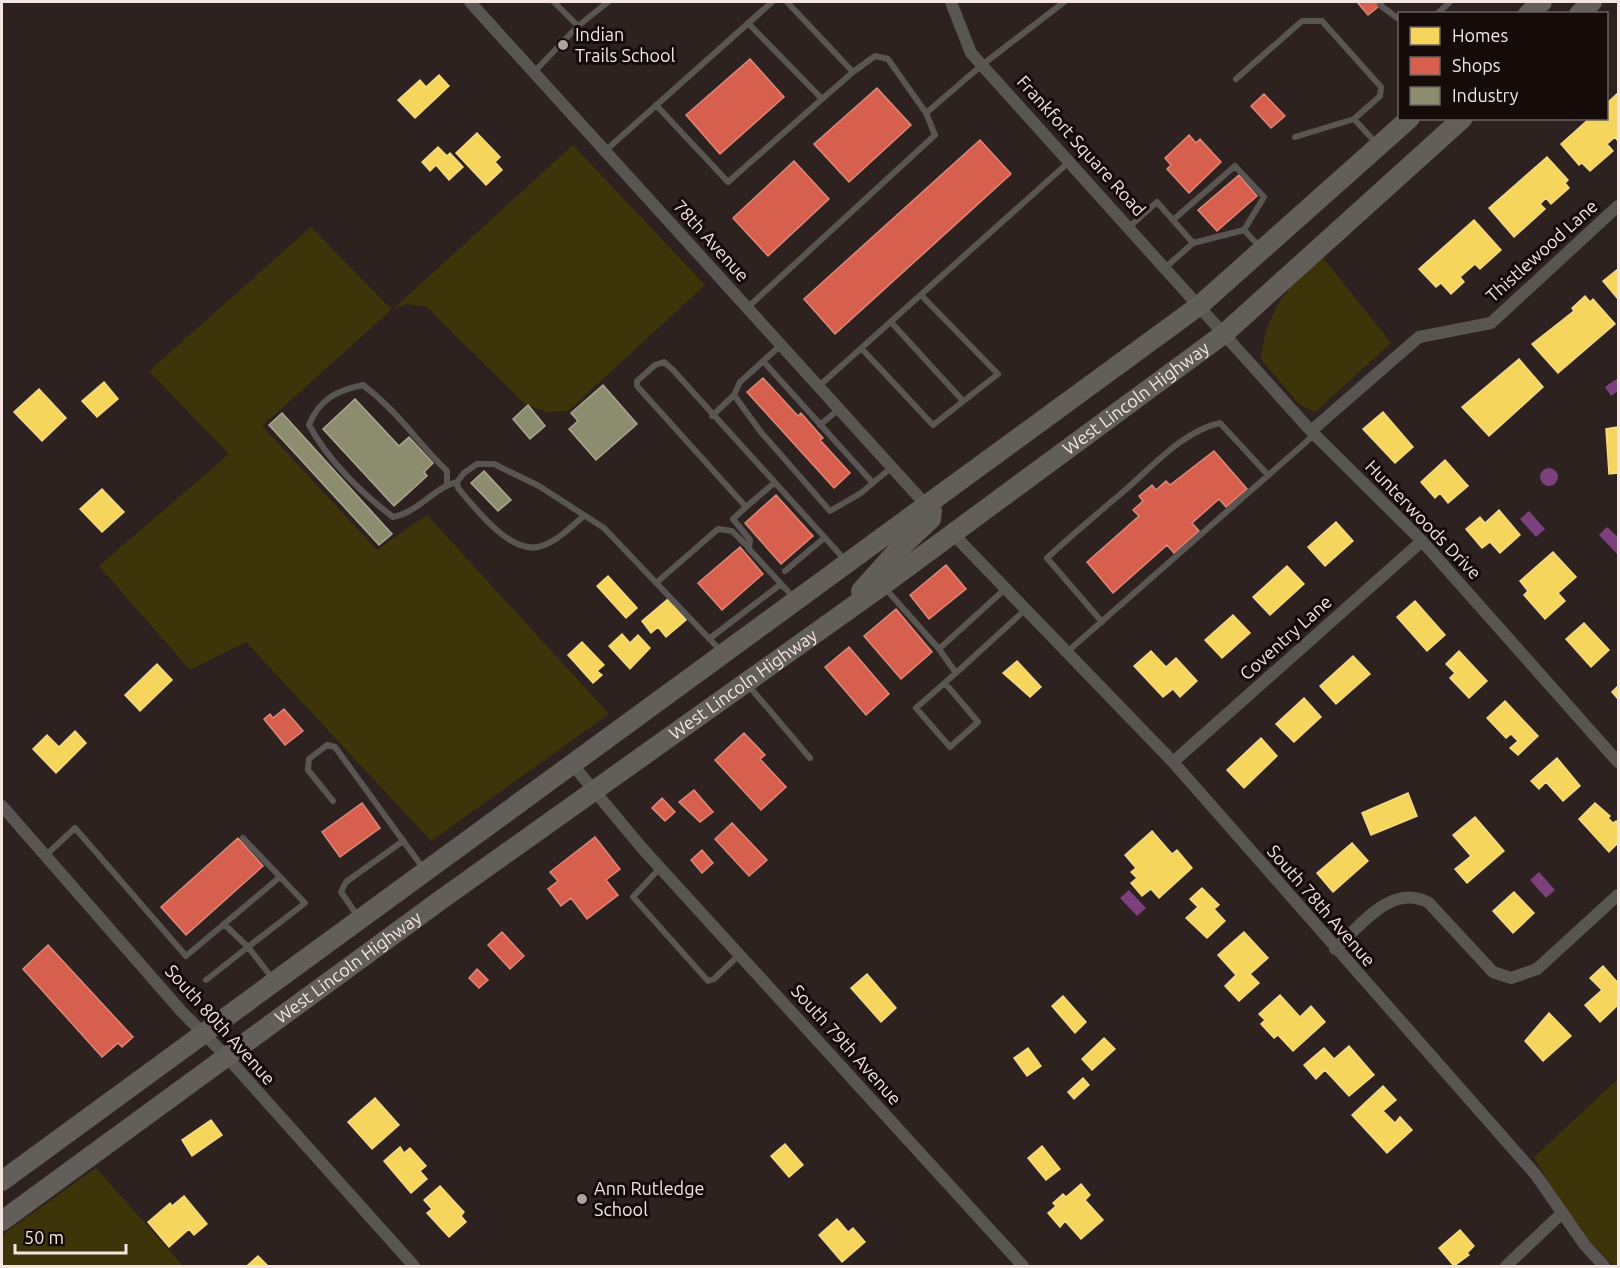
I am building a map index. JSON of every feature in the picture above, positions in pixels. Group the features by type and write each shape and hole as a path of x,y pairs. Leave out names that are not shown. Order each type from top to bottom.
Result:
{"main road":[{"path":"1530,12 1542,2"},
{"name":"West Lincoln Highway","path":"2,1181 1200,305 1408,120"},
{"name":"West Lincoln Highway","path":"2,1221 593,790 883,585 1225,333 1461,120"},
{"path":"837,618 896,552 932,519 932,511 926,505"}],"street":[{"name":"78th Avenue","path":"470,2 926,505"},
{"name":"Frankfort Square Road","path":"951,2 971,53 1200,305"},
{"name":"Thistlewood Lane","path":"1313,433 1419,337 1491,323 1618,206"},
{"name":"Hunterwoods Drive","path":"1200,305 1313,433 1422,541 1618,762"},
{"path":"952,533 1002,585"},
{"name":"Coventry Lane","path":"1173,762 1422,541"},
{"name":"South 78th Avenue","path":"1002,585 1173,762 1536,1175 1562,1214 1604,1266"},
{"name":"South 79th Avenue","path":"572,764 642,848 1023,1266"},
{"name":"South 80th Avenue","path":"2,806 414,1266"},
{"path":"1335,949 1387,903 1402,896 1415,897 1429,903 1493,972 1502,976 1519,977 1537,969 1618,896"},
{"path":"1506,1266 1562,1214"}],"lane":[{"path":"554,2 578,26"},
{"path":"534,72 578,26 608,2"},
{"path":"605,151 772,2"},
{"path":"787,2 853,72"},
{"path":"926,113 982,65 1064,2"},
{"path":"1380,5 1398,19"},
{"path":"1236,79 1302,21 1322,21 1381,87 1380,96 1354,119 1295,137"},
{"path":"748,23 822,99"},
{"path":"656,105 728,182 853,72 875,56 888,59 926,113 935,135 747,308"},
{"path":"1354,119 1379,146"},
{"path":"819,387 1070,161"},
{"path":"1166,267 1193,243 1244,230 1264,197 1235,166 1173,220"},
{"path":"1129,227 1157,202 1193,243"},
{"path":"1244,230 1263,249"},
{"path":"861,348 933,425 998,374 921,295"},
{"path":"891,322 963,401"},
{"path":"712,416 734,395 740,382 781,345"},
{"path":"763,361 873,483"},
{"path":"746,507 637,386 638,381 655,365 664,363 848,564"},
{"path":"447,484 447,471 391,407 363,385 343,389 326,399 314,412 309,424 317,440 374,503 393,517 404,515 417,508 447,484 457,482 464,473 477,464 494,464 539,486 604,528 724,654"},
{"path":"734,395 760,431 830,511 873,483 892,467"},
{"path":"820,425 839,409"},
{"path":"1102,622 1047,558 1080,528 1167,454 1207,426 1220,423 1268,475"},
{"path":"1067,652 1313,433"},
{"path":"457,482 458,488 501,535 525,547 538,547 554,540 584,516"},
{"path":"749,549 750,540 732,519 774,483"},
{"path":"656,583 718,529 732,531 797,601"},
{"path":"785,571 824,538"},
{"path":"710,639 781,584"},
{"path":"883,585 956,673"},
{"path":"939,650 1002,585"},
{"path":"945,683 978,722 950,747 916,708 1026,609"},
{"path":"746,682 810,758"},
{"path":"333,801 308,770 309,759 327,745 335,747 425,872"},
{"path":"46,855 75,828 186,956 280,877"},
{"path":"206,980 305,903 243,838"},
{"path":"360,920 340,892 346,882 403,841"},
{"path":"660,868 633,897 653,921 708,981 714,979 739,955"},
{"path":"224,924 267,967 275,982"}],"shaded area":[{"path":"573,145 705,285 568,411 547,412 525,404 427,307 407,304 393,309"},
{"path":"311,227 392,310 262,426 377,550 427,515 609,714 431,841 246,642 190,670 99,566 229,454 149,371"},
{"path":"1320,254 1391,343 1315,412 1299,404 1261,359 1273,313 1289,289"},
{"path":"1618,378 1618,391 1611,396 1605,387"},
{"path":"1549,468 1556,470 1558,477 1556,484 1549,486 1542,484 1540,477 1542,470"},
{"path":"1529,511 1545,529 1536,537 1520,519"},
{"path":"1607,527 1618,537 1617,554 1599,535"},
{"path":"1539,872 1555,890 1546,898 1530,880"},
{"path":"1129,890 1146,908 1137,916 1120,898"},
{"path":"1618,1079 1618,1266 1613,1266 1572,1221 1534,1157"},
{"path":"96,1168 183,1266 2,1266 2,1235"}],"building: Homes":[{"path":"439,75 449,86 415,118 398,100 420,80 426,87"},
{"path":"1618,93 1618,141 1615,137 1607,144 1613,151 1590,171 1582,163 1579,165 1561,144 1588,120 1608,120 1608,102"},
{"path":"477,133 500,157 495,162 502,170 486,185 456,153"},
{"path":"438,147 447,156 450,153 463,167 449,180 436,165 430,171 422,162"},
{"path":"1547,157 1568,180 1565,183 1569,188 1551,204 1546,198 1540,204 1545,209 1514,237 1489,208"},
{"path":"1474,220 1501,250 1480,269 1475,264 1460,277 1464,282 1451,294 1441,283 1436,287 1419,269"},
{"path":"1618,269 1618,299 1603,281"},
{"path":"1585,296 1590,302 1593,299 1615,324 1558,373 1532,344 1574,311 1572,308"},
{"path":"1519,359 1543,387 1489,436 1462,407"},
{"path":"104,382 118,399 97,417 82,401"},
{"path":"39,389 66,418 42,441 14,412"},
{"path":"1383,412 1413,447 1395,463 1363,429"},
{"path":"1618,427 1618,473 1609,474 1606,429"},
{"path":"1445,460 1468,486 1448,503 1440,493 1435,498 1421,482"},
{"path":"102,489 124,512 102,532 80,509"},
{"path":"1499,510 1520,535 1500,553 1490,542 1482,548 1466,529 1480,517 1485,523"},
{"path":"1336,522 1353,541 1325,566 1308,547"},
{"path":"1553,552 1576,577 1558,593 1565,601 1545,619 1524,595 1528,591 1520,581"},
{"path":"1287,566 1304,584 1270,615 1253,597"},
{"path":"608,576 637,608 626,618 597,586"},
{"path":"668,599 686,620 666,637 658,627 651,633 642,621"},
{"path":"1415,601 1445,635 1427,651 1397,617"},
{"path":"1233,615 1250,633 1222,658 1205,640"},
{"path":"1584,623 1609,650 1591,667 1566,639"},
{"path":"622,634 630,643 638,635 650,648 630,669 609,646"},
{"path":"582,642 604,665 597,671 602,675 593,683 568,655"},
{"path":"1151,651 1166,667 1176,658 1197,681 1180,697 1173,689 1163,697 1134,666"},
{"path":"1459,651 1487,681 1469,698 1450,678 1455,673 1446,664"},
{"path":"1353,656 1370,674 1336,704 1320,686"},
{"path":"1017,661 1041,687 1030,697 1003,673"},
{"path":"157,664 172,680 140,711 125,695"},
{"path":"1618,686 1618,699 1612,692"},
{"path":"1304,698 1321,717 1294,742 1276,724"},
{"path":"1505,701 1538,736 1518,755 1510,748 1518,741 1511,734 1506,738 1487,718"},
{"path":"75,731 86,743 56,773 33,749 47,735 59,747"},
{"path":"1261,738 1277,756 1244,788 1227,770"},
{"path":"1557,758 1580,786 1563,801 1546,782 1539,789 1531,781"},
{"path":"1408,793 1417,816 1371,835 1362,813"},
{"path":"1595,803 1610,816 1608,818 1613,823 1616,821 1618,824 1618,843 1609,852 1579,819"},
{"path":"1475,817 1504,851 1467,883 1455,869 1471,856 1453,835"},
{"path":"1152,831 1172,854 1177,850 1192,868 1159,898 1151,889 1142,896 1131,883 1137,878 1131,872 1136,868 1125,855"},
{"path":"1352,843 1368,861 1333,892 1317,873"},
{"path":"1202,888 1219,905 1214,909 1225,921 1207,938 1186,918 1198,907 1190,899"},
{"path":"1514,892 1534,913 1513,933 1493,911"},
{"path":"1244,932 1268,958 1250,974 1259,983 1239,1001 1225,986 1236,975 1218,955"},
{"path":"1603,966 1618,983 1618,1005 1600,1022 1585,1005 1602,990 1590,978"},
{"path":"867,974 896,1008 881,1022 851,988"},
{"path":"1280,995 1300,1017 1311,1006 1325,1022 1293,1051 1278,1035 1274,1038 1261,1024 1265,1020 1259,1014"},
{"path":"1063,996 1086,1022 1075,1033 1052,1006"},
{"path":"1549,1013 1571,1036 1543,1061 1525,1041"},
{"path":"1104,1038 1115,1049 1092,1070 1082,1059"},
{"path":"1349,1046 1374,1075 1349,1096 1325,1070 1316,1079 1304,1065 1324,1048 1334,1059"},
{"path":"1028,1048 1041,1066 1027,1076 1014,1058"},
{"path":"1083,1078 1089,1085 1074,1099 1068,1092"},
{"path":"1383,1086 1396,1100 1383,1111 1395,1123 1400,1117 1412,1130 1387,1153 1352,1115"},
{"path":"375,1098 399,1125 372,1149 348,1122"},
{"path":"211,1120 222,1135 192,1156 182,1140"},
{"path":"785,1144 803,1165 789,1177 771,1156"},
{"path":"1042,1146 1060,1169 1046,1180 1028,1158"},
{"path":"400,1147 404,1153 410,1148 426,1166 420,1171 427,1179 411,1193 384,1161"},
{"path":"1081,1184 1090,1195 1085,1200 1103,1220 1081,1239 1065,1221 1060,1227 1048,1213 1056,1206 1053,1203 1063,1194 1066,1197"},
{"path":"440,1186 464,1212 461,1216 466,1222 449,1237 427,1213 432,1209 424,1200"},
{"path":"184,1196 207,1224 194,1235 189,1229 169,1247 148,1222 170,1203 172,1206"},
{"path":"837,1219 848,1232 853,1228 865,1242 842,1262 819,1235"},
{"path":"1460,1230 1474,1246 1467,1253 1469,1255 1454,1266 1439,1248"},
{"path":"258,1256 268,1266 247,1266"}],"building: Shops":[{"path":"1357,2 1384,2 1368,15"},
{"path":"750,59 784,97 720,154 686,115"},
{"path":"877,88 911,125 849,182 814,144"},
{"path":"1264,94 1285,116 1271,128 1251,106"},
{"path":"1189,135 1196,143 1200,139 1221,162 1189,193 1167,169 1171,165 1165,158"},
{"path":"980,140 1011,174 835,334 804,299"},
{"path":"794,161 829,199 768,256 733,218"},
{"path":"1239,175 1257,196 1217,231 1198,210"},
{"path":"763,378 798,416 801,413 823,438 820,440 850,473 834,488 747,392"},
{"path":"1214,451 1247,489 1226,507 1219,499 1192,523 1199,531 1174,553 1167,545 1113,593 1087,562 1139,516 1133,510 1143,501 1139,496 1152,485 1156,490 1166,481 1170,485"},
{"path":"776,495 813,536 781,564 745,523"},
{"path":"740,547 763,574 722,610 698,583"},
{"path":"946,565 966,589 929,619 910,595"},
{"path":"896,609 932,652 901,679 864,636"},
{"path":"849,647 889,694 866,715 825,667"},
{"path":"284,709 303,731 285,745 264,719 270,714 273,718"},
{"path":"744,733 765,755 760,759 786,787 761,810 715,760"},
{"path":"694,790 713,812 700,822 679,802"},
{"path":"662,798 675,812 665,821 652,808"},
{"path":"362,803 380,828 340,857 322,832"},
{"path":"732,823 767,860 749,876 715,839"},
{"path":"595,837 620,869 606,880 618,895 587,919 571,898 561,906 548,889 558,881 550,872"},
{"path":"238,838 263,866 186,935 161,907"},
{"path":"702,850 713,863 702,873 691,860"},
{"path":"502,932 524,956 510,969 488,945"},
{"path":"48,945 133,1037 122,1047 118,1043 102,1057 23,969"},
{"path":"477,969 488,980 479,988 469,978"}],"building: Industry":[{"path":"603,385 637,424 596,460 569,429 578,421 571,413"},
{"path":"355,399 399,446 409,437 433,463 424,472 427,476 394,506 323,429"},
{"path":"528,405 545,426 530,439 513,419"},
{"path":"282,413 392,534 379,545 269,425"},
{"path":"484,471 511,500 498,511 471,483"}],"place":[{"name":"Indian Trails School","path":"563,45"},
{"name":"Ann Rutledge School","path":"582,1199"}]}
